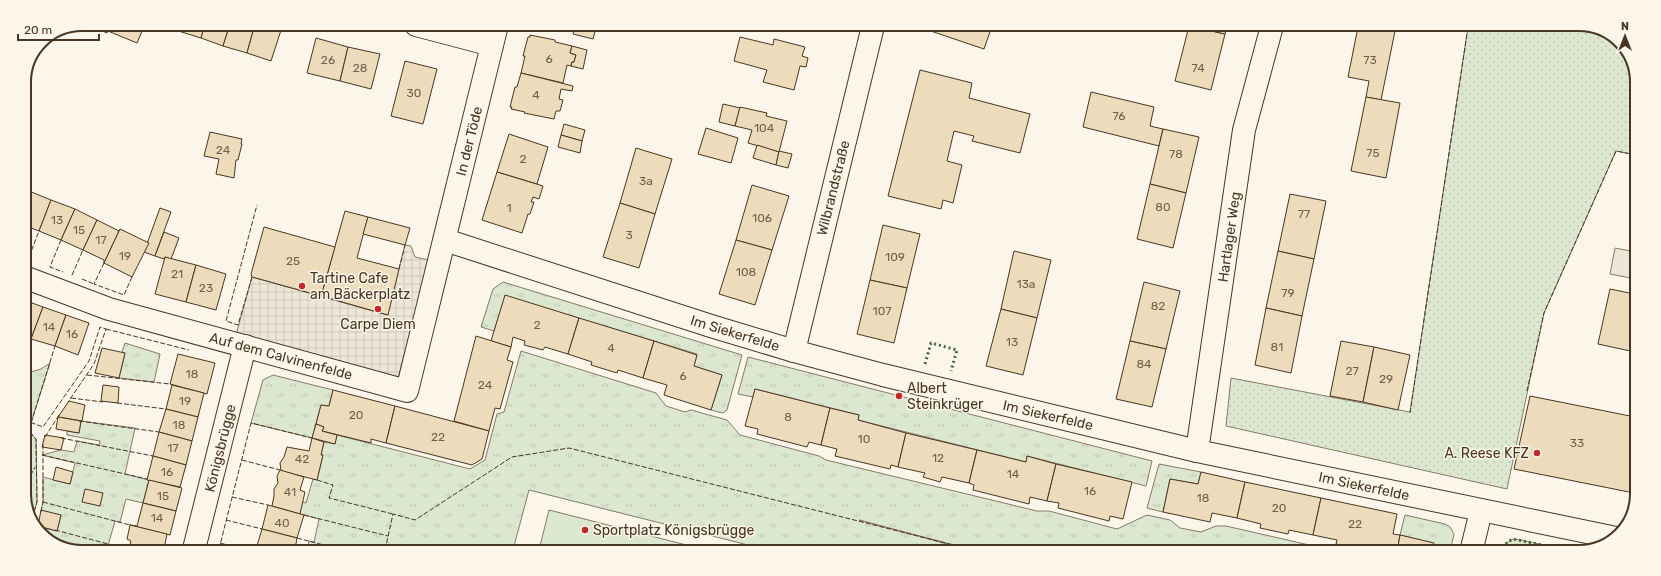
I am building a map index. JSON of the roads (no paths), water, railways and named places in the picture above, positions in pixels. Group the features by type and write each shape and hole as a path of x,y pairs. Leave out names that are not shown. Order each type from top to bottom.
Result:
{"street":[{"path":"463,31 495,35"},
{"name":"Wilbrandstraße","path":"794,351 872,31"},
{"name":"Hartlager Weg","path":"1197,451 1244,130 1271,31"},
{"name":"In der Töde","path":"443,248 495,35"},
{"name":"Im Siekerfelde","path":"443,248 794,351 891,377 1197,451 1607,536"},
{"name":"Auf dem Calvinenfelde","path":"31,280 109,309 407,391 443,248"},
{"name":"Königsbrügge","path":"195,545 245,346"},
{"path":"1472,545 1480,510"}],"place":[{"name":"Tartine Cafe am Bäckerplatz","path":"302,286"},
{"name":"Carpe Diem","path":"378,309"},
{"name":"Albert Steinkrüger","path":"899,396"},
{"name":"A. Reese KFZ","path":"1537,453"},
{"name":"Sportplatz Königsbrügge","path":"585,530"}]}
